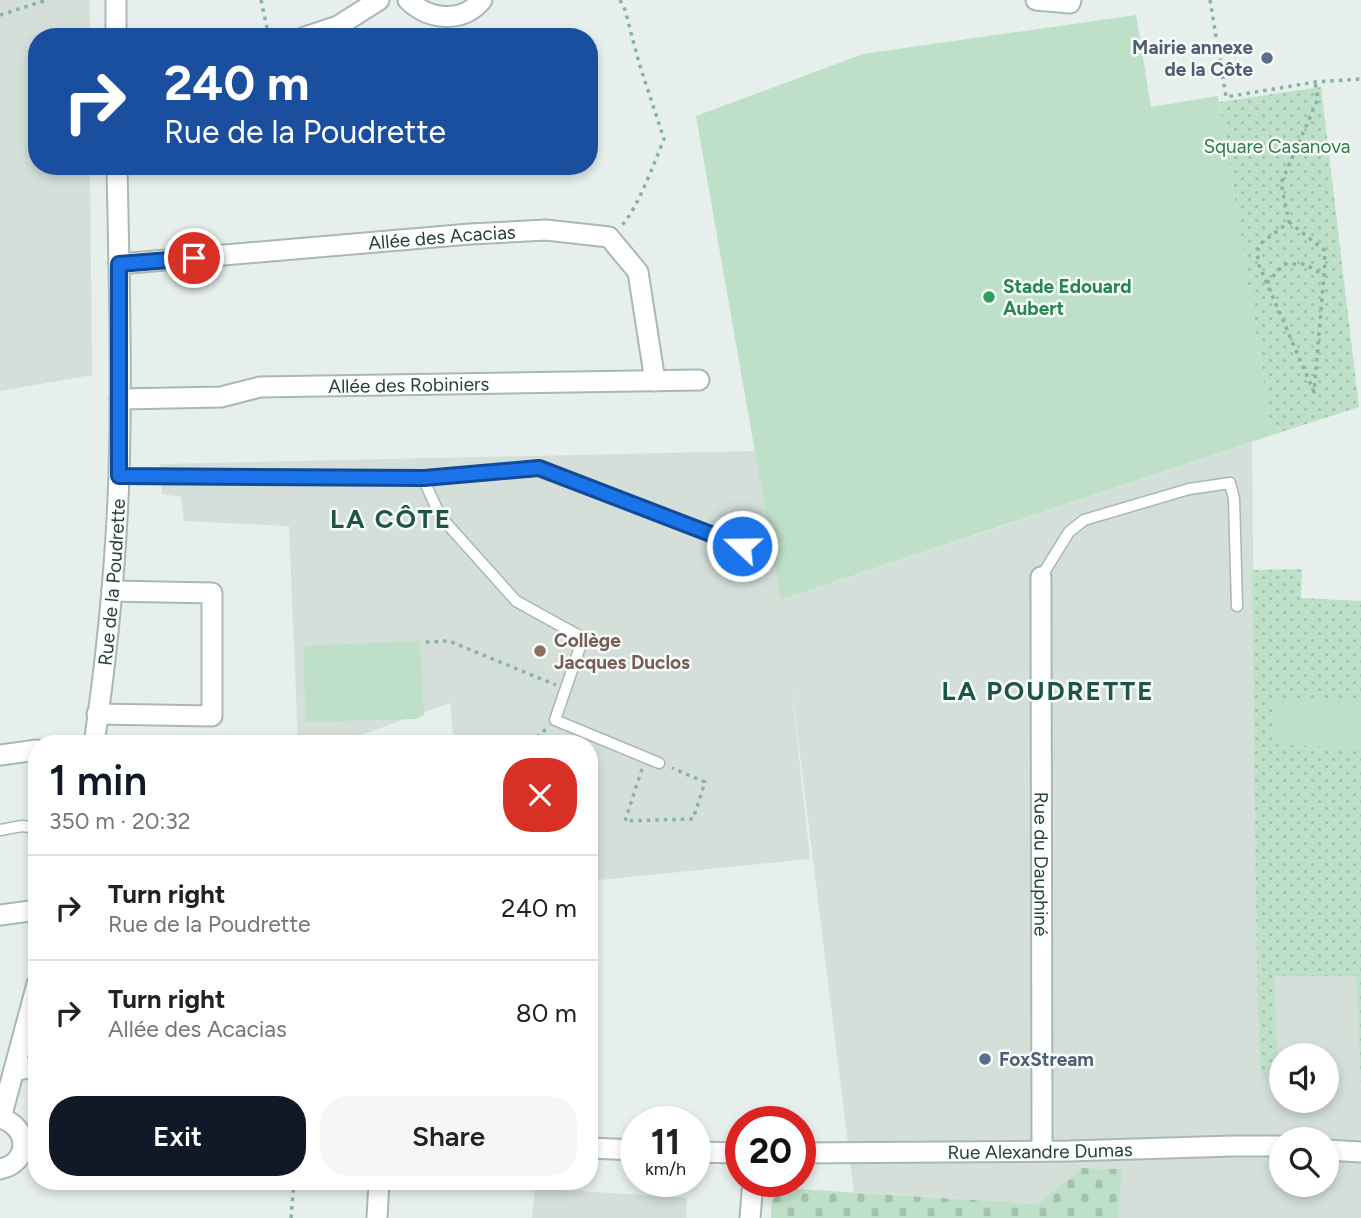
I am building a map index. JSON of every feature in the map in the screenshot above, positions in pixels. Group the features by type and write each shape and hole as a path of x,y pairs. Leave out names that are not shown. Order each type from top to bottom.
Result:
{"street":[{"path":"116,0 116,28"},
{"path":"332,28 379,0"},
{"path":"408,0 416,8 432,15 447,17 464,14 478,6 482,0"},
{"path":"1036,0 1070,3 1071,0"},
{"name":"Rue de la Poudrette","path":"92,735 97,714 112,591 119,476 117,175"},
{"name":"Allée des Acacias","path":"119,264 508,232 545,230 609,237"},
{"path":"609,237 638,272 655,381"},
{"name":"Allée des Robiniers","path":"120,398 221,397 260,387 699,380"},
{"name":"Rue du Dauphiné","path":"1041,577 1042,1151"},
{"path":"97,714 212,716 212,593 112,591"},
{"path":"0,755 28,751"},
{"path":"0,915 28,911"},
{"path":"28,1018 0,1118 16,1126 28,1150"},
{"path":"14,1071 28,1068"},
{"name":"Rue Alexandre Dumas","path":"816,1153 1269,1146"},
{"path":"598,1148 620,1149"},
{"path":"1339,1151 1361,1153"},
{"path":"0,1169 13,1164 28,1153"},
{"path":"377,1218 379,1190"},
{"path":"750,1218 751,1197"}],"lane":[{"path":"119,476 424,478 539,468 742,546"},
{"path":"424,478 440,516 516,601 583,638 555,720 592,735"},
{"path":"1041,577 1069,533 1084,520 1189,489 1230,483 1234,499 1237,606"},
{"path":"598,737 659,763"},
{"path":"0,830 28,827"}],"path":[{"path":"0,15 47,0"},
{"path":"261,0 267,28"},
{"path":"609,237 627,220 664,139 620,0"},
{"path":"1210,0 1226,97 1315,82 1361,79"},
{"path":"1289,222 1260,244 1257,252 1259,265 1314,391 1324,250 1289,222 1281,183 1318,99 1315,82"},
{"path":"1267,283 1284,264 1305,264 1324,276"},
{"path":"426,642 449,641 566,689"},
{"path":"538,735 555,720"},
{"path":"646,757 625,821 693,819 705,782 659,763"},
{"path":"291,1218 293,1190"}],"shaded area":[{"path":"0,0 90,0 90,28 28,28 28,175 90,175 92,375 0,391"},
{"path":"1252,442 1257,975 1356,976 1361,1090 1361,1218 1118,1218 1121,1169 1082,1168 1037,1204 854,1192 791,682 810,859 598,880 598,735 453,735 450,703 361,735 298,735 289,526 184,521 181,497 162,494 160,464 755,451 782,600"},
{"path":"535,1190 565,1190 620,1194 620,1197 687,1198 686,1218 532,1218"}],"green space":[{"name":"Stade Edouard Aubert","path":"1136,15 1151,107 1218,96 1272,435 781,600 696,116 863,54"},
{"name":"Square Casanova","path":"1321,87 1359,407 1272,435 1219,102"},
{"path":"1302,569 1301,598 1361,601 1361,1090 1356,976 1274,976 1277,1043 1269,1043 1269,1078 1261,1078 1257,976 1252,570"},
{"path":"420,641 424,715 415,719 305,722 304,646"},
{"path":"1276,698 1361,702 1361,749 1274,744"},
{"path":"1082,1168 1122,1169 1118,1218 771,1218 774,1197 816,1197 816,1190 1037,1204"}],"place":[{"name":"Mairie annexe de la Côte","path":"1267,58"},
{"name":"Stade Edouard Aubert","path":"989,297"},
{"name":"Collège Jacques Duclos","path":"540,651"},
{"name":"FoxStream","path":"985,1059"}],"district":[{"name":"LA CÔTE","path":"391,519"},
{"name":"LA POUDRETTE","path":"1048,691"}],"route":[{"path":"194,258 119,264 119,476 424,478 539,468 742,546"}]}
